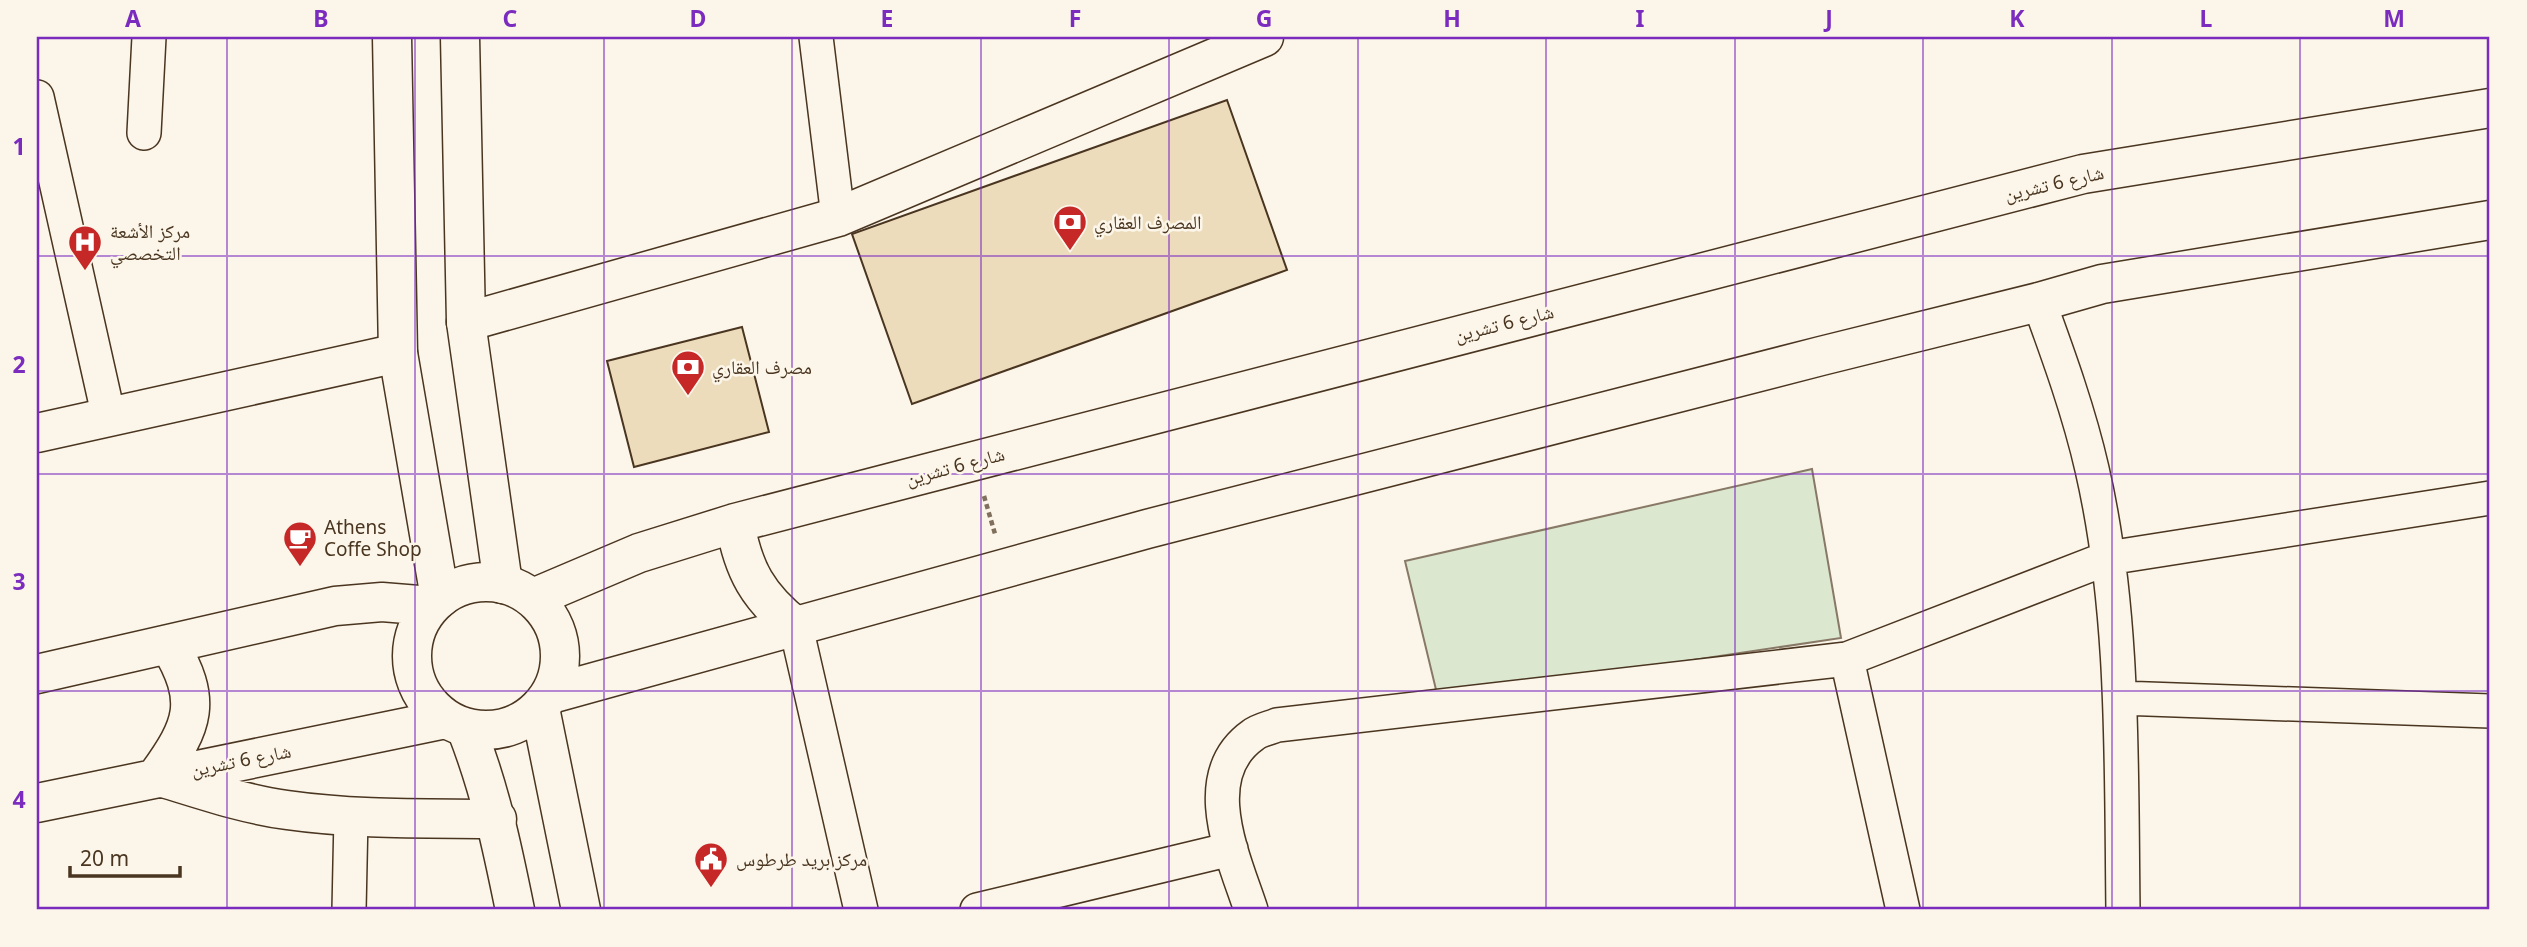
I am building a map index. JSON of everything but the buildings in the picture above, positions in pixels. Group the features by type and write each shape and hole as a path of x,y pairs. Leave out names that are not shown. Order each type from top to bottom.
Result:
{"main road":[{"path":"392,37 398,353 436,602"},
{"path":"460,37 466,322 518,591"},
{"path":"466,322 838,217 1264,37"},
{"name":"شارع 6 تشرين","path":"518,591 735,523 2083,174 2490,108"},
{"path":"581,910 545,701 560,669 559,642 550,618 518,591 481,582 460,587 436,602 419,624 413,644 413,666 418,687 430,705 456,723 492,731 518,724 545,701 1006,568 1174,522 2102,284 2490,220"},
{"path":"37,433 398,353"},
{"path":"735,523 739,548 747,571 776,612 796,627"},
{"path":"37,674 335,606 382,602 436,602"},
{"path":"169,644 184,673 191,705 188,727 180,745 158,776 237,801 286,810 351,817 497,819"},
{"path":"456,723 484,773 497,819 515,910"},
{"name":"شارع 6 تشرين","path":"37,803 158,776 456,723"}],"street":[{"path":"144,133 149,37"},
{"path":"816,37 838,217"},
{"path":"37,97 109,418"},
{"path":"2039,302 2066,377 2092,470 2108,558 2120,698 2123,910"},
{"path":"1251,910 1231,849 1222,810 1222,781 1232,757 1253,735 1277,724 1847,659 2108,558 2490,498"},
{"path":"796,627 860,910"},
{"path":"1847,659 1903,910"},
{"path":"2120,698 2490,711"},
{"path":"349,910 351,817"},
{"path":"977,910 1231,849"}],"path":[{"path":"973,461 1006,568"}],"green space":[{"path":"1812,469 1841,638 1438,698 1405,561"}],"place":[{"name":"المصرف العقاري","path":"1070,252"},
{"name":"مركز الأشعة التخصصي","path":"85,272"},
{"name":"مصرف العقاري","path":"688,397"},
{"name":"Athens Coffe Shop","path":"300,568"},
{"name":"مركز بريد طرطوس","path":"711,889"}]}
